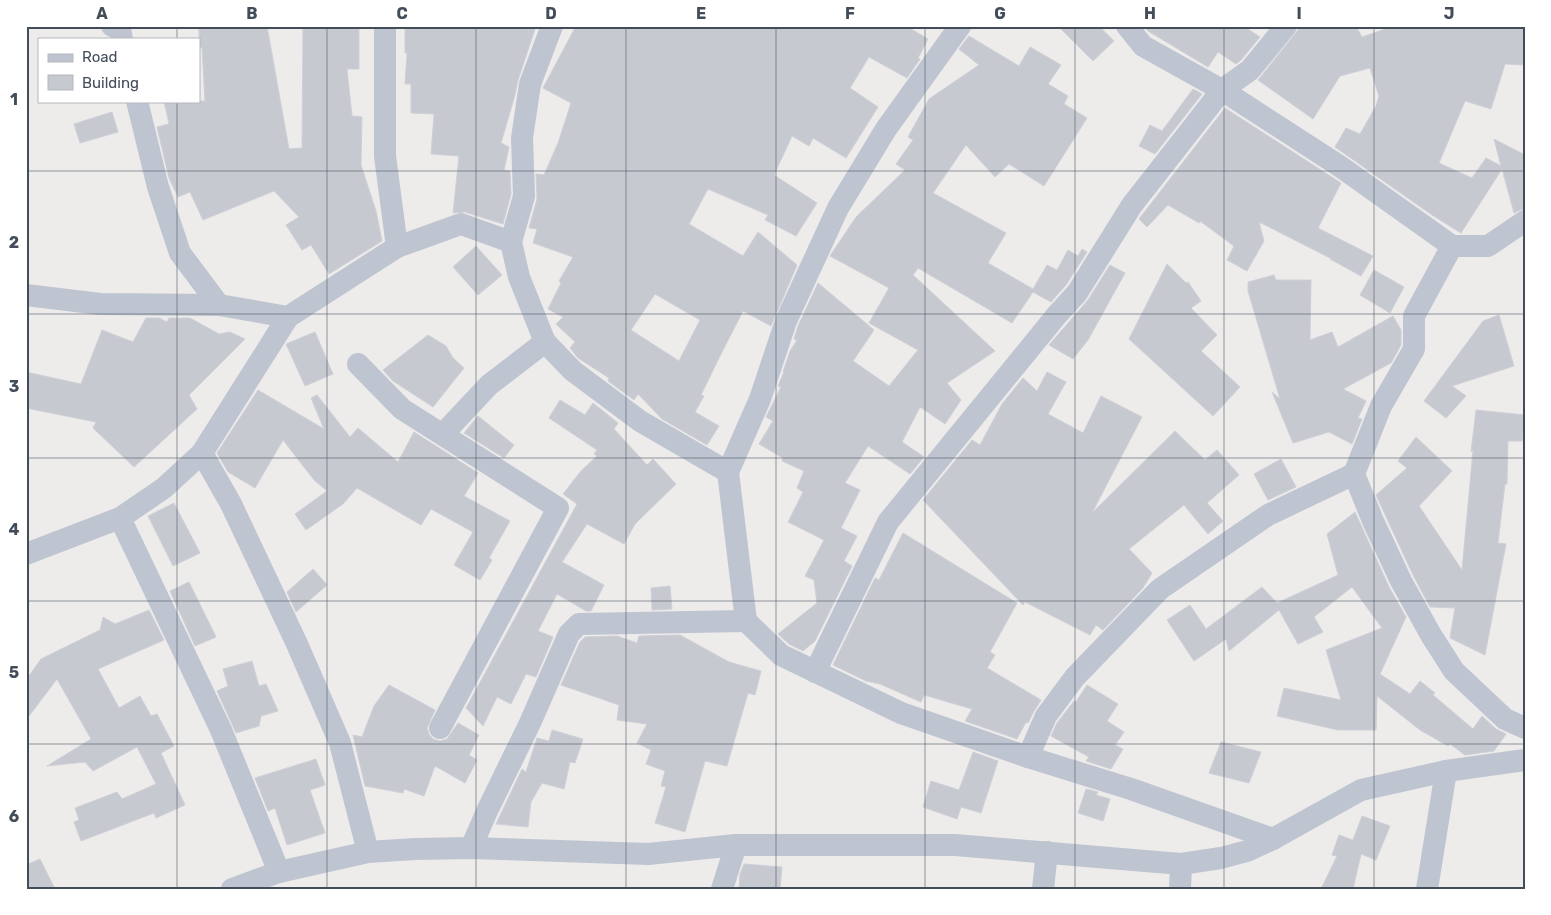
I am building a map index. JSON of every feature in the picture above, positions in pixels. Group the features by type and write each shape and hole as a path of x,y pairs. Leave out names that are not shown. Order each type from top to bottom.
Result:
{"street":[{"path":"112,26 120,29 122,38"},
{"path":"385,26 385,156 397,247"},
{"path":"552,26 530,84 522,138 524,196 511,242 519,277 545,342 573,371 640,421 728,472"},
{"path":"960,26 886,129 838,208 786,321 760,399 728,472 746,621 781,655 901,713 1131,789 1273,839"},
{"path":"1127,26 1143,46 1222,90 1341,167 1452,246 1488,246 1525,221"},
{"path":"815,672 888,522 1056,316 1078,293 1132,205 1222,90 1250,70 1286,26"},
{"path":"137,102 158,187 180,253 219,305"},
{"path":"26,554 120,518 164,488 202,453 288,317 397,247 461,224 511,242"},
{"path":"1028,756 1046,716 1075,677 1160,588 1268,515 1354,474 1381,406 1414,349 1414,316 1452,246"},
{"path":"26,295 100,304 219,305 288,317"},
{"path":"442,434 489,385 545,342"},
{"path":"358,364 402,409 558,508 440,728"},
{"path":"202,453 236,513 293,635 340,743 368,852"},
{"path":"1354,474 1373,522 1401,581 1431,635 1454,671 1505,719 1525,728"},
{"path":"120,518 221,730 279,872"},
{"path":"470,848 530,723 569,634 578,624 746,621"},
{"path":"232,889 279,872 368,852 470,848 648,854 736,845 955,845 1181,864 1247,851 1273,839 1361,790 1446,771 1525,760"},
{"path":"1427,889 1446,771"},
{"path":"722,889 736,845"},
{"path":"1042,889 1047,852"},
{"path":"1180,889 1181,864"}],"building":[{"path":"199,26 267,26 289,149 302,148 303,26 359,26 359,69 347,69 352,116 362,117 361,165 376,211 382,241 329,274 311,245 302,250 286,225 299,217 274,191 203,220 190,192 178,197 169,178 157,127 169,124 164,102 205,101 202,47 200,48"},
{"path":"405,26 536,26 518,80 501,143 509,147 504,170 510,171 511,194 503,224 465,212 453,213 459,156 431,154 434,114 411,113 411,84 405,84 407,53 405,53"},
{"path":"576,26 906,26 928,39 918,58 920,59 907,78 869,57 850,88 878,107 846,158 813,138 809,146 792,136 774,175 817,203 796,236 765,220 768,215 708,189 689,224 743,256 758,232 797,265 771,326 743,311 721,354 701,395 704,396 695,412 719,426 707,445 662,419 638,394 634,400 608,381 609,378 578,358 570,348 575,342 556,324 563,317 548,309 561,283 559,281 573,257 533,243 537,229 529,228 537,199 536,174 544,175 558,143 571,103 543,88","holes":["655,294 700,320 679,361 631,330"]},
{"path":"1058,26 1099,26 1114,41 1093,61"},
{"path":"1144,26 1243,26 1260,37 1236,64 1218,52 1208,67 1148,31"},
{"path":"1304,26 1356,26 1362,37 1394,26 1525,26 1525,65 1505,64 1491,109 1465,101 1439,163 1472,178 1486,158 1501,166 1494,139 1525,155 1525,208 1514,213 1502,169 1461,233 1335,147 1346,128 1360,134 1376,106 1379,96 1370,68 1340,76 1313,119 1258,80 1298,30"},
{"path":"969,36 1019,66 1030,47 1061,65 1048,84 1068,96 1064,104 1087,118 1044,186 1009,164 995,177 966,145 933,193 1006,233 988,263 1033,289 1047,265 1057,270 1068,250 1078,256 1082,249 1087,252 1066,285 1051,302 1033,292 1012,323 918,268 913,275 995,351 947,383 961,400 945,424 920,407 902,442 924,457 910,474 868,446 845,483 860,490 841,528 857,536 844,561 852,566 815,641 803,651 789,644 778,634 817,603 814,580 805,576 824,540 788,522 803,492 797,488 804,471 782,461 783,458 759,444 773,421 766,417 781,387 778,386 790,351 797,340 794,339 798,326 818,283 874,330 853,361 889,386 918,350 869,323 889,288 830,256 856,217 905,170 896,164 913,140 908,137 929,99 979,65 959,49"},
{"path":"1193,89 1202,94 1155,154 1139,146 1150,125 1162,131"},
{"path":"1225,108 1341,183 1318,228 1373,256 1361,276 1259,222 1264,241 1247,271 1227,260 1234,246 1200,221 1199,223 1168,205 1147,227 1139,219"},
{"path":"112,112 118,132 80,143 74,124"},
{"path":"476,246 502,275 478,295 453,267"},
{"path":"1167,264 1186,283 1188,282 1201,301 1191,308 1217,335 1201,351 1240,387 1213,416 1129,339"},
{"path":"1110,265 1125,273 1088,340 1073,359 1049,345 1088,300"},
{"path":"1374,270 1404,287 1390,313 1360,295"},
{"path":"1274,275 1276,280 1311,280 1310,340 1332,332 1338,347 1393,316 1401,330 1401,345 1391,363 1343,389 1366,401 1358,418 1362,419 1352,444 1329,432 1293,443 1272,392 1280,399 1248,291 1248,282"},
{"path":"1499,315 1514,366 1452,386 1466,396 1446,418 1424,401 1483,321"},
{"path":"146,318 159,318 167,322 169,318 190,318 219,334 230,332 245,339 189,395 197,409 134,467 93,428 96,422 26,408 26,372 81,384 102,330 133,342"},
{"path":"315,332 333,374 305,386 286,344"},
{"path":"428,335 446,346 453,358 464,368 433,407 393,381 383,370"},
{"path":"1047,372 1066,382 1048,414 1083,433 1101,396 1142,417 1092,513 1175,431 1205,460 1217,450 1239,475 1207,503 1223,521 1208,534 1184,505 1129,549 1152,573 1143,588 1103,630 1096,625 1090,635 1025,602 1023,605 923,500 972,440 980,445 1002,404 1023,378 1037,391"},
{"path":"258,390 324,429 311,398 317,395 350,437 358,428 398,462 414,432 478,473 464,496 510,521 489,558 492,560 480,580 454,565 473,532 431,509 421,525 357,488 343,504 306,530 295,514 327,491 314,480 283,440 255,488 228,472 217,453"},
{"path":"560,400 585,415 593,403 618,423 614,429 647,465 653,459 676,484 635,524 624,544 587,524 562,562 604,585 591,611 586,611 557,594 538,631 553,637 536,677 526,674 511,704 497,697 483,726 466,708 577,504 563,494 581,471 597,456 594,454 597,450 549,418"},
{"path":"1476,410 1525,415 1522,441 1508,441 1507,484 1505,484 1498,543 1506,544 1485,655 1450,638 1455,608 1430,607 1376,495 1407,468 1398,461 1416,437 1452,471 1419,506 1462,570"},
{"path":"478,416 514,445 504,458 464,433"},
{"path":"1281,459 1296,487 1268,500 1254,474"},
{"path":"174,503 200,553 173,566 148,516"},
{"path":"1355,512 1389,587 1406,617 1380,674 1410,694 1420,681 1435,693 1433,695 1473,729 1482,716 1496,729 1506,734 1494,751 1465,755 1450,744 1448,746 1420,730 1377,696 1376,730 1338,730 1277,716 1284,688 1341,700 1326,650 1382,628 1352,587 1314,617 1323,632 1298,644 1279,610 1229,651 1226,639 1194,661 1167,620 1190,605 1206,629 1262,587 1277,603 1338,575 1327,534"},
{"path":"903,533 1017,603 990,652 995,655 987,668 1041,700 1017,739 965,721 972,709 924,695 921,702 880,684 866,681 833,665 875,578 879,580"},
{"path":"313,569 327,585 296,612 287,592"},
{"path":"189,582 216,637 195,646 170,591"},
{"path":"670,586 672,609 652,610 651,588"},
{"path":"149,610 164,640 98,669 119,708 140,696 151,716 157,714 174,746 161,753 185,805 156,818 154,813 81,841 74,822 79,820 75,808 117,792 122,799 156,784 137,747 93,771 85,762 47,766 91,739 57,679 26,720 26,680 41,659 100,630 103,617 115,624"},
{"path":"680,635 729,662 761,671 755,695 748,693 727,766 705,761 685,832 655,823 666,787 661,786 665,771 646,764 651,750 637,743 647,724 617,720 619,705 561,685 580,642 585,637 617,636 637,643 639,636"},
{"path":"252,661 259,686 266,684 278,711 261,716 259,726 236,733 217,691 228,686 223,669"},
{"path":"389,685 435,710 427,728 433,739 440,741 447,739 458,723 479,735 469,755 477,760 465,783 435,766 424,796 404,789 403,793 365,786 353,735 362,737 374,706"},
{"path":"1087,685 1118,704 1107,721 1124,732 1115,745 1123,749 1111,769 1086,761 1089,757 1051,736 1057,723 1074,701 1076,702"},
{"path":"552,730 583,739 575,763 570,762 564,789 542,783 531,802 528,827 496,824 522,769 526,772 537,738 549,741"},
{"path":"1221,742 1261,752 1249,783 1209,773"},
{"path":"973,752 998,761 981,813 961,807 957,819 923,807 931,781 959,790"},
{"path":"316,759 325,785 310,790 325,833 287,845 275,808 268,811 255,778"},
{"path":"1086,789 1098,792 1096,795 1110,799 1103,821 1078,813"},
{"path":"1362,816 1390,826 1376,860 1361,854 1353,889 1321,889 1337,856 1332,855 1339,835 1353,840"},
{"path":"40,859 55,889 26,889 26,865"},
{"path":"744,864 782,867 780,889 739,889 740,874"}]}
